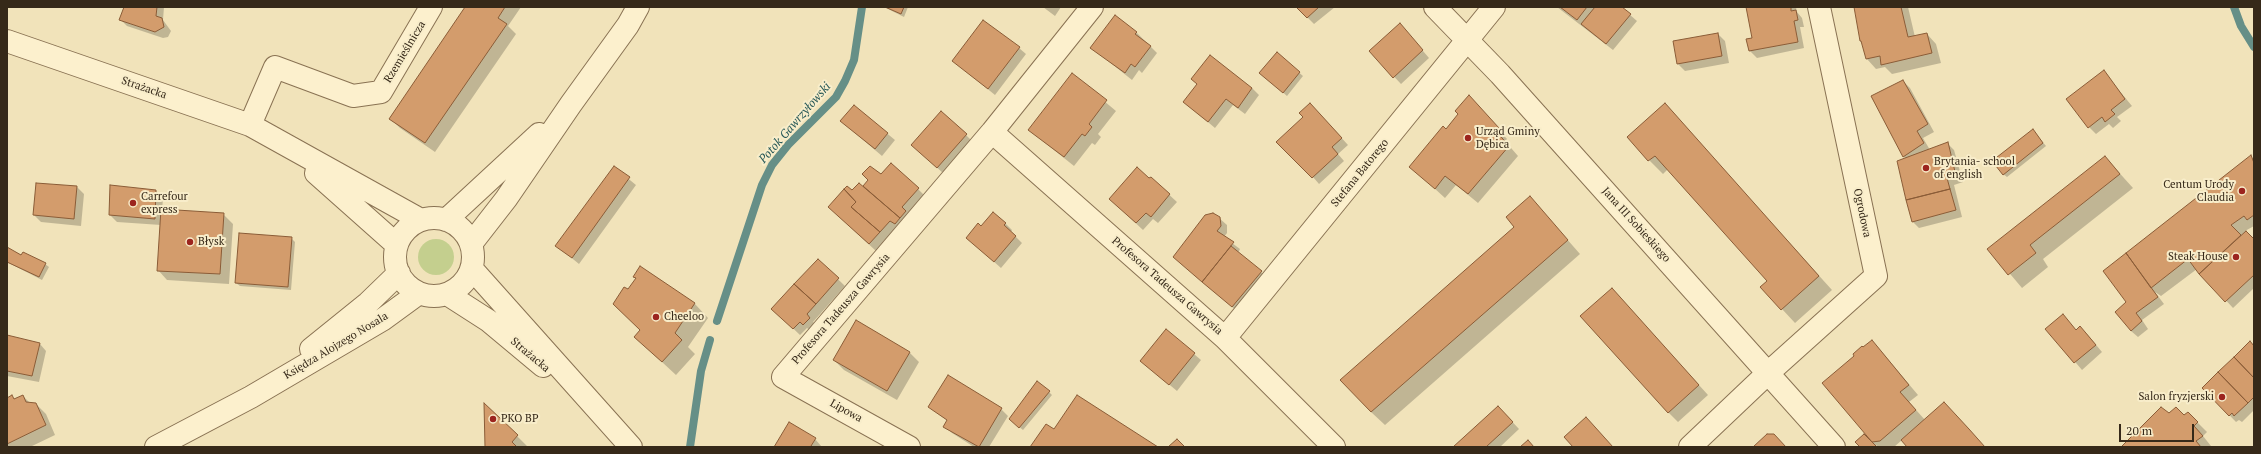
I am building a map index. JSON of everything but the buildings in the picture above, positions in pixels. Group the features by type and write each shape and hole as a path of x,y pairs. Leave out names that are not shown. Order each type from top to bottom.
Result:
{"street":[{"name":"Rzemieślnicza","path":"250,125 275,67 353,96 381,92 431,7"},
{"path":"471,244 506,199 571,104 628,25 638,7"},
{"name":"Profesora Tadeusza Gawrysia","path":"783,377 992,132 1092,7"},
{"name":"Jana III Sobieskiego","path":"1435,7 1466,41 1500,74 1834,447"},
{"name":"Stefana Batorego","path":"1225,338 1494,7"},
{"name":"Ogrodowa","path":"1690,447 1768,373 1876,276 1819,7"},
{"name":"Strażacka","path":"7,41 250,125 421,220"},
{"path":"446,220 571,104"},
{"name":"Profesora Tadeusza Gawrysia","path":"992,132 1225,338 1334,447"},
{"name":"Strażacka","path":"279,140 397,245"},
{"path":"434,218 446,220 461,229 471,244 473,256 472,269 466,280 458,288 447,294 428,296 411,288 399,273 396,264 397,245 402,234 410,226 421,220 434,218"},
{"name":"Strażacka","path":"472,269 631,447"},
{"name":"Księdza Alojzego Nosala","path":"251,397 368,303 399,273"},
{"name":"Księdza Alojzego Nosala","path":"156,447 251,397 382,320 419,293"},
{"name":"Strażacka","path":"447,294 489,320 609,422"},
{"name":"Lipowa","path":"783,377 909,447"}],"green space":[{"path":"440,239 449,244 453,250 453,264 449,270 440,275 432,275 423,270 419,264 418,253 423,244 429,240"}],"waterway":[{"name":"Potok Gawrzyłowski","path":"717,321 762,185 772,165 788,145 836,97 845,81 854,60 862,7"},
{"path":"2234,7 2241,26 2254,47"},
{"name":"Potok Gawrzyłowski","path":"690,447 701,371 710,340"}],"place":[{"name":"Urząd Gminy Dębica","path":"1468,138"},
{"name":"Brytania- school of english","path":"1926,168"},
{"name":"Centum Urody Claudia","path":"2242,191"},
{"name":"Carrefour express","path":"133,203"},
{"name":"Błysk","path":"190,242"},
{"name":"Steak House","path":"2236,257"},
{"name":"Cheeloo","path":"656,317"},
{"name":"Salon fryzjerski","path":"2222,397"},
{"name":"PKO BP","path":"493,419"}]}
